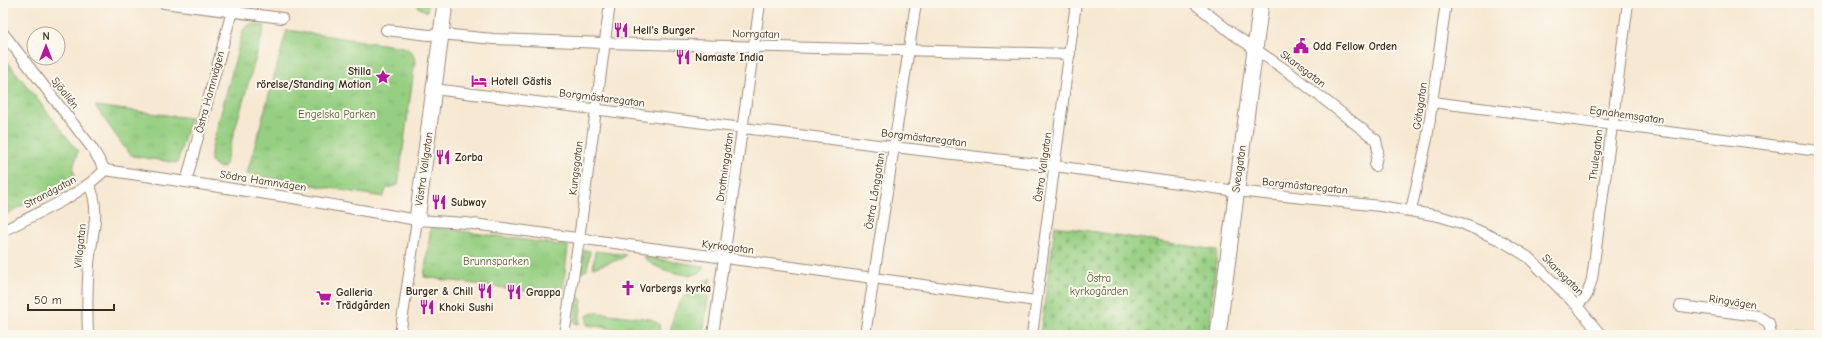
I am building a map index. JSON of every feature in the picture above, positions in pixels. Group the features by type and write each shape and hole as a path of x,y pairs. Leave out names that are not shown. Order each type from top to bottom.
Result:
{"street":[{"path":"164,3 233,7 282,18"},
{"name":"Västra Vallgatan","path":"400,335 417,220 445,3"},
{"name":"Kungsgatan","path":"564,335 610,3"},
{"name":"Drottninggatan","path":"713,335 760,3"},
{"name":"Östra Långgatan","path":"865,335 916,3"},
{"name":"Östra Vallgatan","path":"1032,335 1076,3"},
{"name":"Skansgatan","path":"1194,3 1233,34 1290,73 1376,140 1378,150 1375,166"},
{"name":"Sveagatan","path":"1218,335 1261,3"},
{"name":"Götagatan","path":"1411,210 1427,139 1446,3"},
{"name":"Thulegatan","path":"1577,306 1587,294 1592,279 1628,3"},
{"name":"Östra Hamnvägen","path":"186,182 233,7"},
{"name":"Norrgatan","path":"386,30 429,35 441,34 493,39 604,43 1070,54"},
{"name":"Sjöallén","path":"3,33 92,148 105,170"},
{"name":"Borgmästaregatan","path":"434,89 1055,166 1236,191 1411,210"},
{"name":"Egnahemsgatan","path":"1432,102 1819,151"},
{"name":"Södra Hamnvägen","path":"105,170 287,197 417,220"},
{"name":"Strandgatan","path":"3,231 89,185 105,170"},
{"name":"Villagatan","path":"88,335 89,262 95,212 94,197 89,185"},
{"name":"Skansgatan","path":"1411,210 1439,216 1461,223 1515,248 1528,257 1577,306 1601,335"},
{"name":"Kyrkogatan","path":"417,220 466,223 1036,301"},
{"name":"Ringvägen","path":"1680,306 1758,316 1769,323 1771,335"}],"green space":[{"path":"418,3 428,3 427,12 418,7"},
{"path":"251,24 265,26 224,167 220,168 211,162 211,151 243,30"},
{"name":"Engelska Parken","path":"287,30 403,47 408,49 413,55 415,62 398,185 387,188 383,197 247,174"},
{"path":"7,61 78,151 73,169 75,177 3,216 3,63"},
{"path":"95,106 190,118 177,163 133,156 127,151"},
{"name":"Östra kyrkogården","path":"1055,226 1217,250 1209,335 1040,335"},
{"name":"Brunnsparken","path":"431,227 568,246 562,296 424,277"},
{"path":"584,250 590,251 587,270 581,273"},
{"path":"595,251 626,255 623,258 593,268"},
{"path":"644,257 704,266 702,271 699,273 687,275 661,268 654,265"},
{"path":"711,278 703,335 670,334 674,314 682,300 693,289"},
{"path":"578,297 582,300 579,324 574,323"},
{"path":"592,312 651,319 659,324 660,335 587,325 587,316"},
{"path":"1793,328 1819,331 1819,335 1792,335"}],"place":[{"name":"Hell's Burger","path":"621,30"},
{"name":"Odd Fellow Orden","path":"1301,46"},
{"name":"Namaste India","path":"683,57"},
{"name":"Stilla rörelse/Standing Motion","path":"383,77"},
{"name":"Hotell Gästis","path":"479,81"},
{"name":"Zorba","path":"443,157"},
{"name":"Subway","path":"439,202"},
{"name":"Varbergs kyrka","path":"628,288"},
{"name":"Burger & Chill","path":"485,291"},
{"name":"Grappa","path":"514,292"},
{"name":"Galleria Trädgården","path":"324,298"},
{"name":"Khoki Sushi","path":"427,307"}]}
